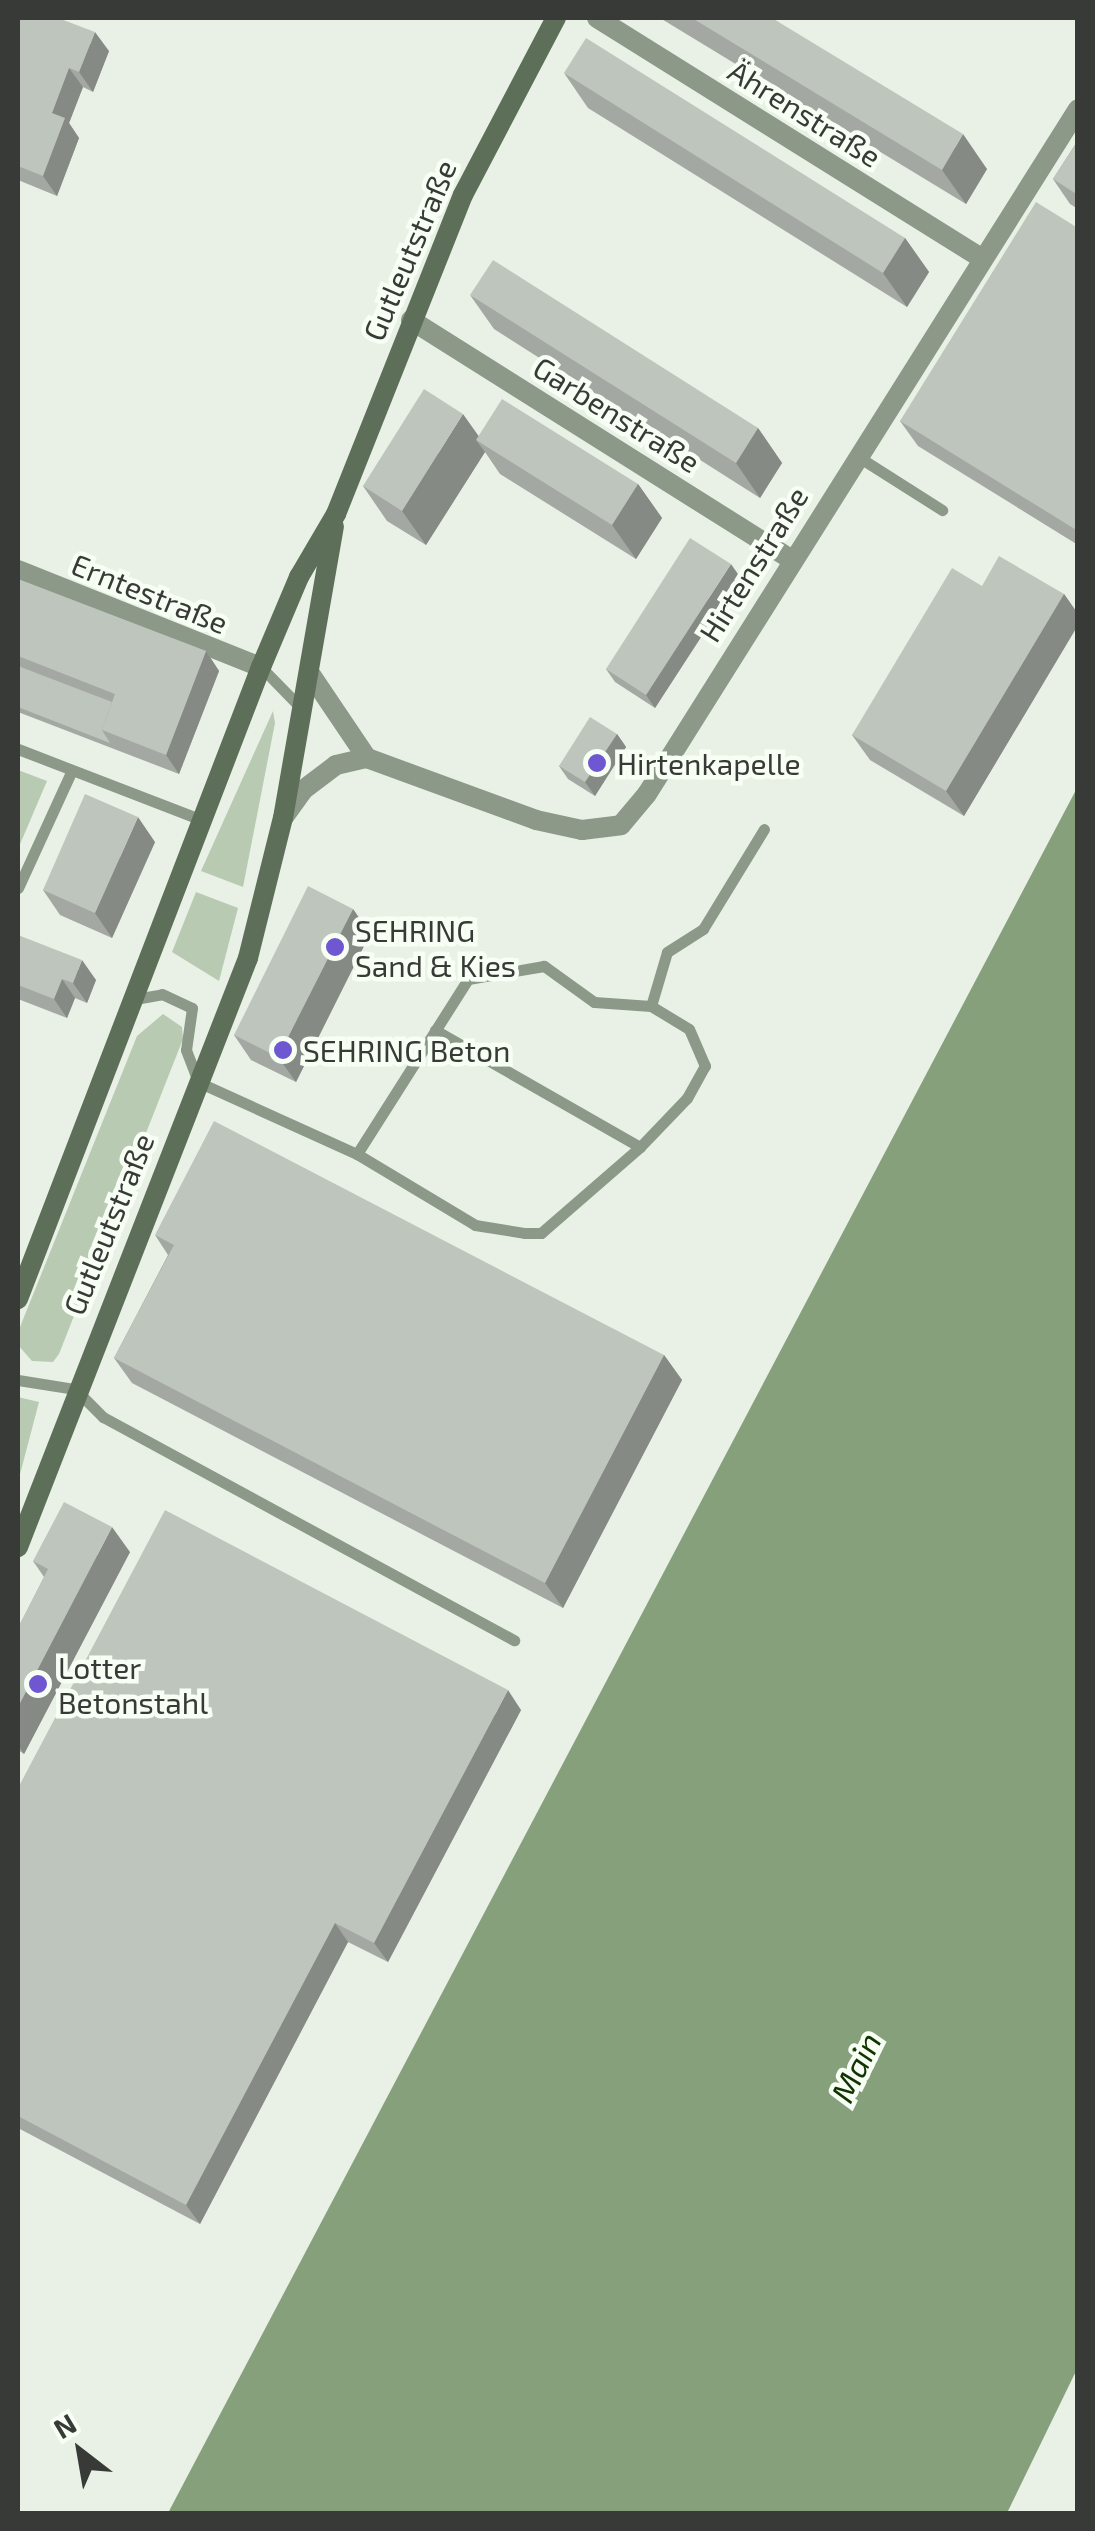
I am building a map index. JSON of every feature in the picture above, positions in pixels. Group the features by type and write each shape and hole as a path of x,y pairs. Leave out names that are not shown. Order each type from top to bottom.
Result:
{"main road":[{"name":"Gutleutstraße","path":"18,1299 206,821 261,667 300,576 336,514 411,320 492,134 556,18"},
{"name":"Gutleutstraße","path":"18,1548 75,1389 248,958 282,818 336,514"}],"street":[{"name":"Ährenstraße","path":"596,18 981,258"},
{"name":"Hirtenstraße","path":"367,758 536,820 582,830 621,824 648,794 790,560 1078,109"},
{"name":"Garbenstraße","path":"411,320 790,560"},
{"name":"Erntestraße","path":"18,570 261,667"},
{"path":"282,818 302,790 336,765 367,758 309,672"}],"lane":[{"path":"857,456 942,510"},
{"path":"261,667 303,711"},
{"path":"18,749 206,821"},
{"path":"18,888 71,772"},
{"path":"651,1006 668,952 703,930 764,829"},
{"path":"136,999 162,994 192,1008 186,1050 198,1082 357,1154 475,1225 525,1233 541,1233 640,1148 687,1098 705,1066 689,1028 651,1006 594,1002 544,966 468,979 357,1154"},
{"path":"436,1030 640,1148"},
{"path":"18,1380 75,1389 102,1416 514,1640"}],"shaded area":[{"path":"273,711 275,723 243,887 201,871"},
{"path":"18,770 47,781 18,849"},
{"path":"196,892 238,908 219,981 172,952"},
{"path":"163,1014 182,1027 183,1039 59,1354 53,1362 32,1361 18,1345 18,1332 137,1036"},
{"path":"18,1397 39,1402 18,1482"}],"water":[{"name":"Main","path":"1077,788 1078,2367 1007,2513 168,2513"}],"building":[{"path":"18,18 58,18 95,32 79,72 69,68 52,113 65,118 43,176 18,166"},
{"path":"692,18 772,18 963,134 942,170"},
{"path":"586,38 905,238 883,273 564,73"},
{"path":"1078,140 1078,195 1053,179"},
{"path":"1036,202 1078,228 1078,531 900,421"},
{"path":"493,260 758,428 736,463 470,295"},
{"path":"424,389 463,414 402,511 363,486"},
{"path":"502,399 638,484 612,525 476,440"},
{"path":"690,538 731,564 646,695 606,669"},
{"path":"999,556 1064,594 946,791 852,735 952,568 982,586"},
{"path":"18,579 206,651 166,755 102,730 115,694 18,656"},
{"path":"18,666 112,702 102,730 110,743 18,707"},
{"path":"590,717 617,734 585,782 559,766"},
{"path":"85,794 138,817 95,913 43,890"},
{"path":"308,886 353,909 278,1057 234,1035"},
{"path":"18,935 82,960 73,983 62,979 54,999 18,985"},
{"path":"214,1121 664,1355 545,1583 114,1358 174,1245 155,1235"},
{"path":"64,1502 112,1527 18,1707 18,1628 48,1569 33,1561"},
{"path":"165,1510 508,1690 374,1943 335,1923 186,2205 18,2116 18,1788"}],"place":[{"name":"Hirtenkapelle","path":"597,763"},
{"name":"SEHRING Sand & Kies","path":"335,947"},
{"name":"SEHRING Beton","path":"283,1050"},
{"name":"Lotter Betonstahl","path":"38,1684"}]}
